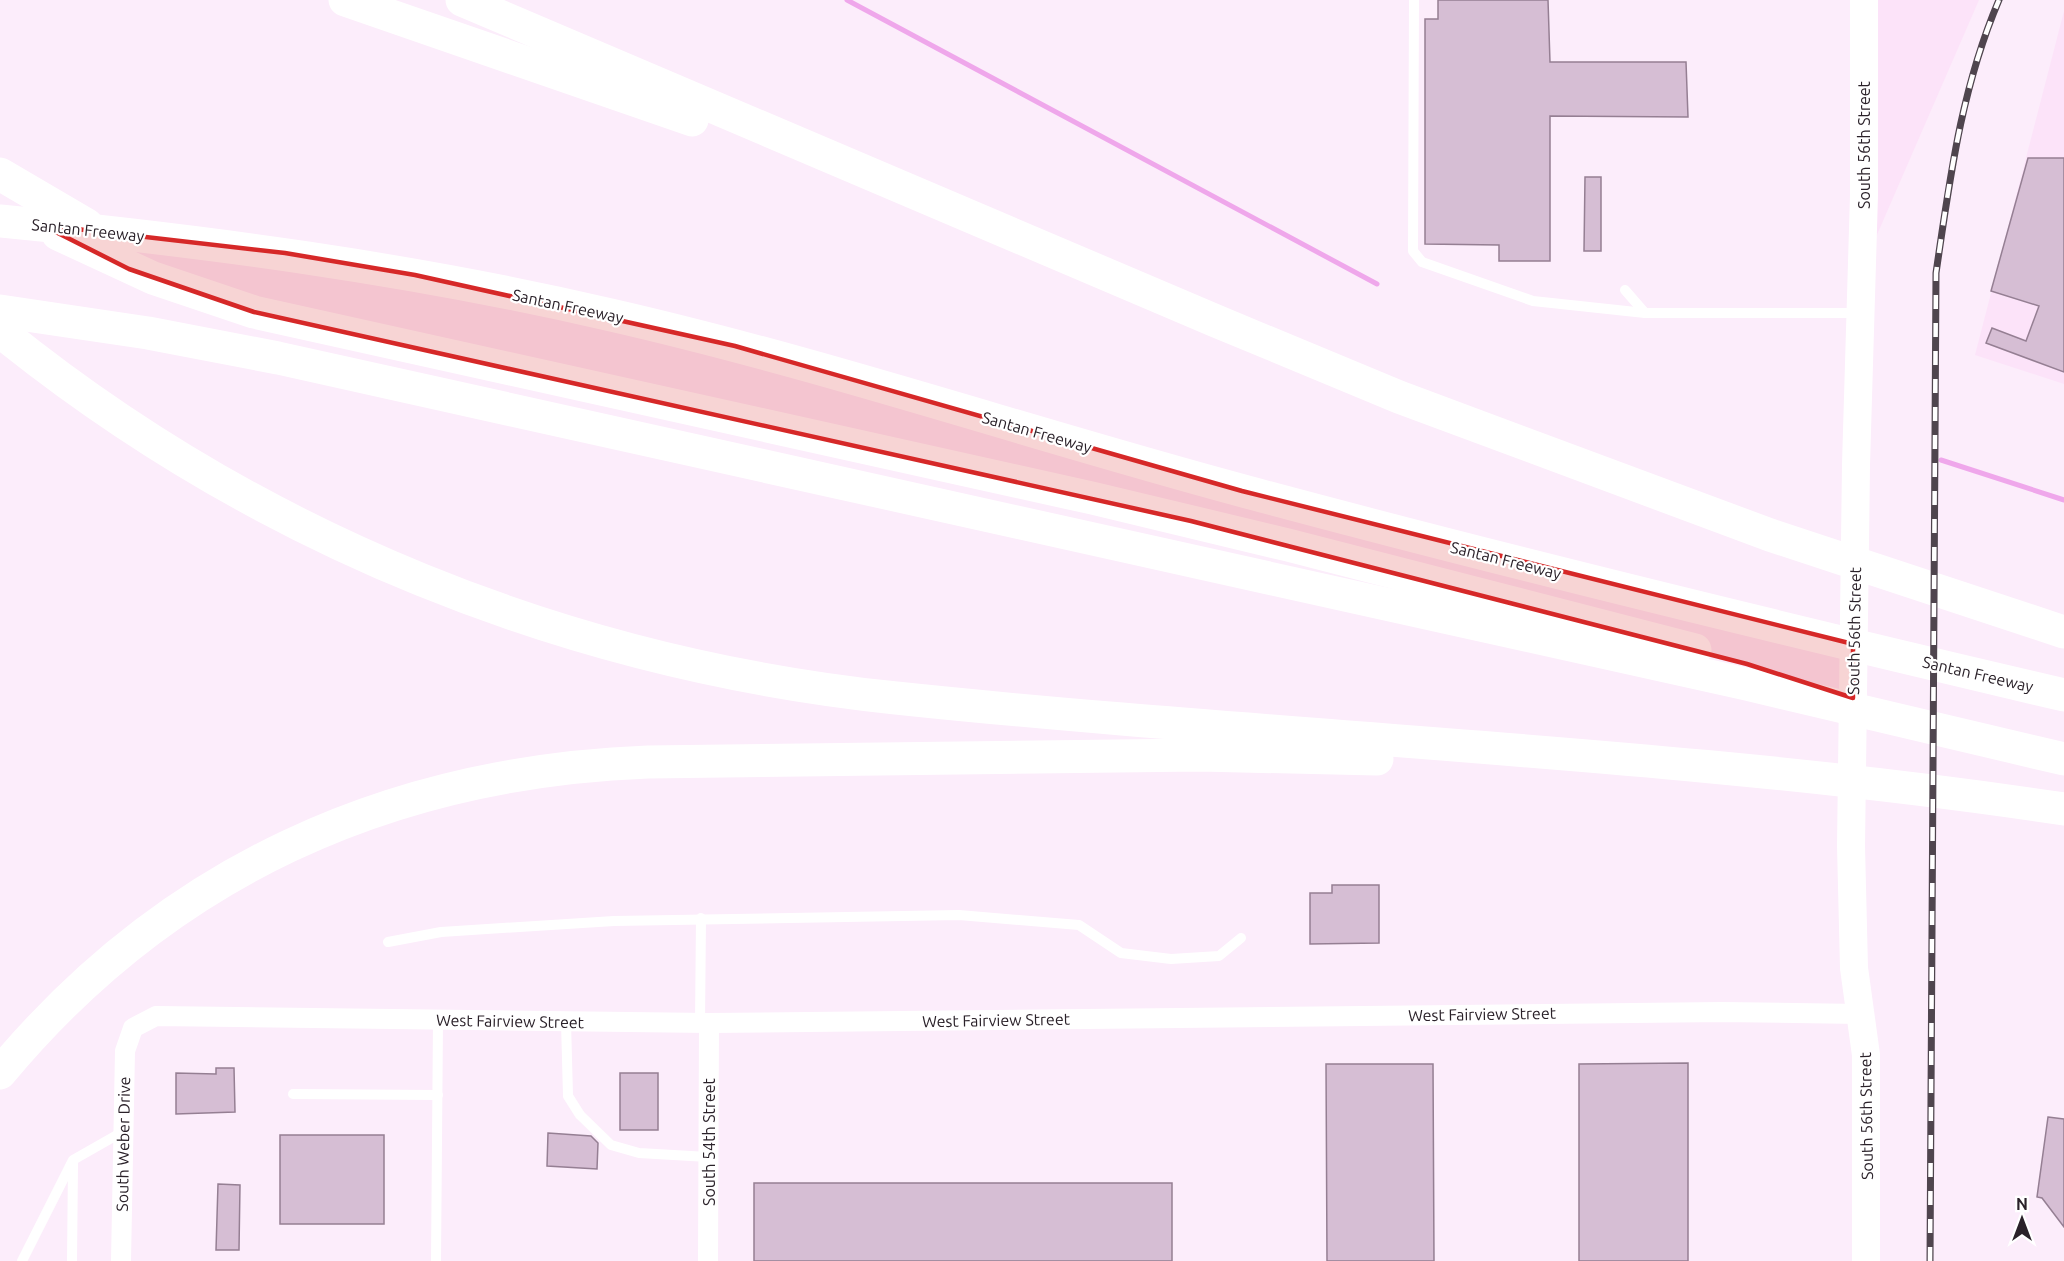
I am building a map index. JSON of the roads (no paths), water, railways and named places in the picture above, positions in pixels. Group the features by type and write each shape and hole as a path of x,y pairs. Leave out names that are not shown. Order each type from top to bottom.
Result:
{"highway":[{"path":"345,0 756,142 878,177"},
{"path":"462,0 1399,397 1770,535 2064,632"},
{"path":"0,174 60,211 121,242 206,274 257,301 1288,545 1747,674 2064,759"},
{"path":"0,200 57,234 129,268 204,297 257,301 1239,510 1528,566"},
{"name":"Santan Freeway","path":"0,221 285,254 479,287 608,314 798,363 1242,491 1528,566 2064,694"},
{"path":"0,311 148,333 278,358 1747,674"},
{"path":"0,331 114,415 235,491 322,536 415,578 549,627 697,666 796,686 917,700 1567,754 1743,771 2064,809"},
{"path":"0,1073 53,1014 96,973 144,934 210,888 274,853 346,821 423,795 493,778 569,767 648,762 1189,756 1378,759 1567,754"}],"main road":[{"name":"South 56th Street","path":"1864,0 1862,313 1856,465 1851,846 1854,968 1866,1055 1866,1261"}],"street":[{"name":"West Fairview Street","path":"133,1028 156,1016 705,1023 1722,1012 1861,1014"},
{"name":"South 54th Street","path":"705,1023 708,1261"},
{"name":"South Weber Drive","path":"121,1261 125,1051 133,1028"}],"lane":[{"path":"1414,0 1413,251 1422,262 1533,301 1645,313 1862,313"},
{"path":"1625,290 1645,313"},
{"path":"388,942 441,932 701,918 959,915 1079,925 1121,953 1172,959 1219,956 1241,938"},
{"path":"701,918 705,1023"},
{"path":"436,1261 438,1020"},
{"path":"566,1022 568,1096 580,1115 611,1145 639,1153 708,1157"},
{"path":"293,1094 438,1095"},
{"path":"22,1261 73,1160 124,1131"},
{"path":"72,1261 73,1160"}],"waterway":[{"path":"847,0 1377,284"},
{"path":"1941,460 2064,500"}],"railway":[{"path":"1930,1261 1936,273 1958,134 1975,67 1999,0"}]}
